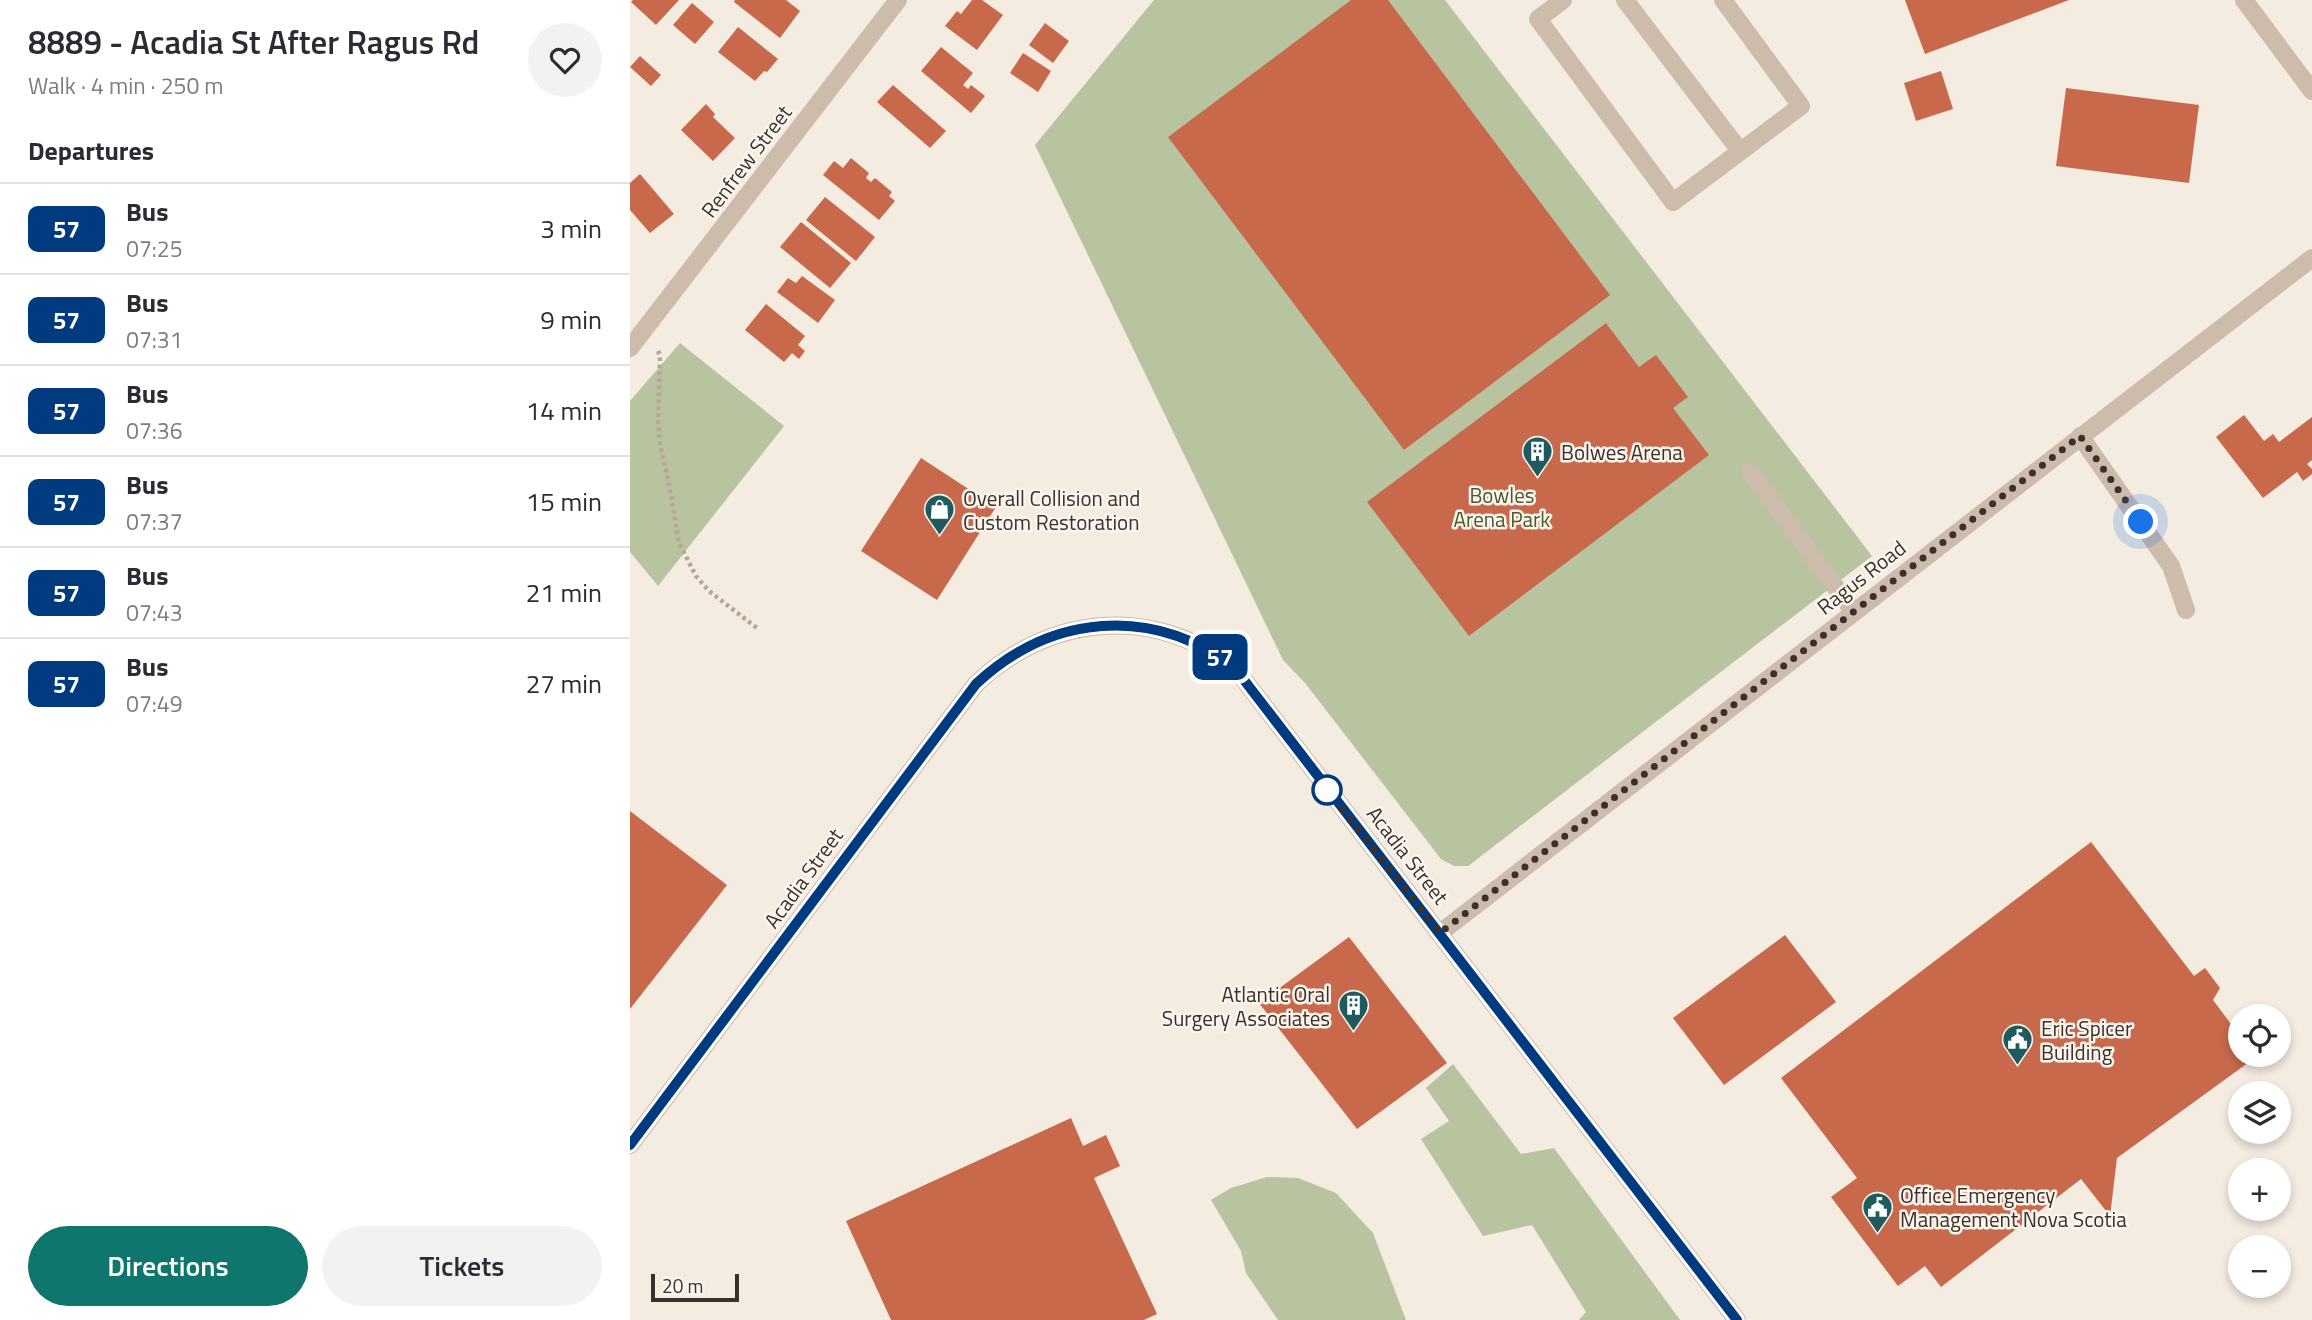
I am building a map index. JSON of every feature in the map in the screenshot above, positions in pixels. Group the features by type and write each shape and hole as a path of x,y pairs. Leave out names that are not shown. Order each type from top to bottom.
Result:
{"street":[{"name":"Renfrew Street","path":"630,348 898,0"},
{"path":"1563,0 1538,19 1673,202 1801,106 1723,0"},
{"path":"1625,0 1740,152"},
{"path":"2244,0 2312,91"},
{"name":"Ragus Road","path":"1440,933 2312,258"},
{"path":"2080,436 2171,566 2186,610"},
{"path":"1750,471 1853,611"},
{"name":"Acadia Street","path":"630,1145 976,684 991,670 1024,648 1062,632 1122,625 1162,631 1199,645 1234,667 1737,1320"}],"path":[{"path":"645,331 660,355 660,444 679,543 696,576 709,591 757,628"}],"green space":[{"name":"Bowles Arena Park","path":"1154,0 1445,0 1872,556 1468,866 1454,866 1441,859 1305,683 1283,660 1035,145"},
{"path":"680,343 784,426 658,586 630,552 630,401"},
{"path":"1453,1064 1521,1154 1554,1148 1680,1320 1579,1320 1586,1312 1532,1225 1483,1236 1421,1139 1449,1121 1426,1088"},
{"path":"1267,1177 1298,1178 1336,1193 1373,1233 1406,1320 1278,1320 1246,1273 1241,1251 1211,1200 1231,1188"}],"building":[{"path":"679,0 656,25 631,2"},
{"path":"786,0 800,11 780,38 734,2"},
{"path":"972,0 982,0 1003,15 977,50 945,26 957,11 961,14"},
{"path":"1351,0 1388,0 1610,295 1404,450 1168,137"},
{"path":"1905,0 2069,0 1925,54"},
{"path":"692,3 714,22 695,44 673,25"},
{"path":"1045,23 1069,41 1053,63 1029,45"},
{"path":"738,27 778,59 755,81 718,52"},
{"path":"941,47 973,73 963,85 968,89 971,85 985,96 971,113 921,71"},
{"path":"1023,53 1051,71 1038,92 1010,73"},
{"path":"640,56 661,75 651,86 630,67"},
{"path":"1941,71 1953,109 1916,121 1904,83"},
{"path":"893,85 946,131 930,148 877,102"},
{"path":"2066,88 2199,105 2189,183 2056,166"},
{"path":"706,104 715,114 713,117 735,138 713,161 681,130"},
{"path":"851,158 869,173 866,178 871,182 875,178 892,192 889,196 895,201 879,220 823,175 834,161 843,168"},
{"path":"640,174 674,214 650,233 630,210 630,183"},
{"path":"825,197 875,237 856,261 806,220"},
{"path":"801,222 851,263 830,288 780,247"},
{"path":"802,276 835,300 818,323 777,292 788,278 796,283"},
{"path":"766,304 805,336 798,345 805,351 799,359 792,353 784,362 745,330"},
{"name":"Bolwes Arena","path":"1606,323 1639,367 1656,355 1688,397 1673,408 1709,455 1469,636 1367,502"},
{"path":"2244,415 2264,441 2273,434 2279,442 2312,417 2312,460 2307,464 2312,469 2312,474 2303,481 2297,472 2263,498 2216,437"},
{"path":"921,458 996,507 937,600 861,551"},
{"path":"630,811 727,885 630,1009"},
{"name":"Eric Spicer Building","path":"2091,842 2194,976 2205,968 2220,988 2213,1000 2228,1020 2228,1067 2242,1067 2117,1158 2110,1216 2081,1179 1941,1287 1925,1266 1898,1286 1831,1197 1857,1178 1781,1078"},
{"path":"1785,935 1836,1002 1724,1085 1673,1018"},
{"name":"Atlantic Oral Surgery Associates","path":"1349,937 1447,1063 1357,1129 1259,1003"},
{"path":"1071,1118 1083,1146 1106,1135 1120,1166 1094,1178 1157,1314 1144,1320 891,1320 846,1221"}],"bus line":[{"name":"57","path":"630,1145 976,684 1007,658 1062,632 1101,626 1142,627 1181,637 1234,667 1737,1320"}],"place":[{"name":"Bolwes Arena","path":"1538,479"},
{"name":"Overall Collision and Custom Restoration","path":"940,537"},
{"name":"Atlantic Oral Surgery Associates","path":"1353,1033"},
{"name":"Eric Spicer Building","path":"2018,1067"},
{"name":"Office Emergency Management Nova Scotia","path":"1877,1234"}],"route":[{"path":"1327,790 1440,933 2080,436 2141,522"}]}
